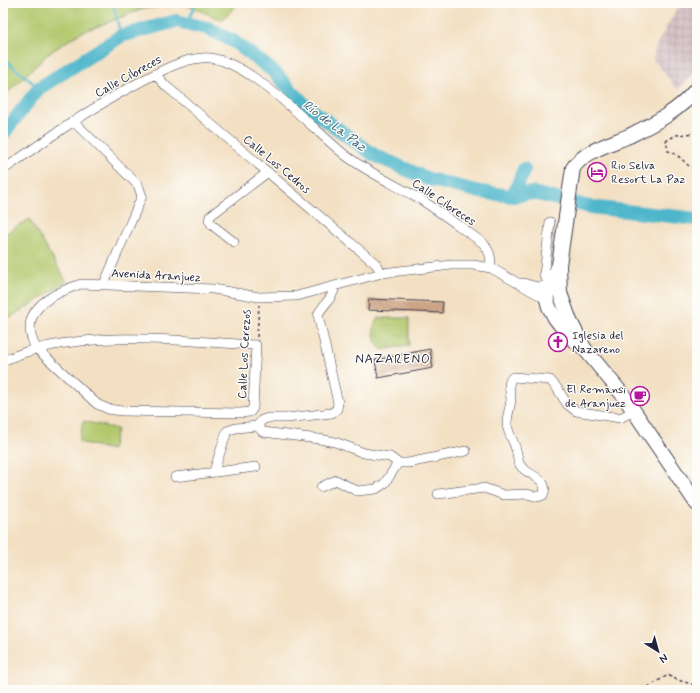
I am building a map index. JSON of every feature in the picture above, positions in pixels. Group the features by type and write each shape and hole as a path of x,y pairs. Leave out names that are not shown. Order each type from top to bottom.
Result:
{"main road":[{"path":"697,88 690,97 655,122 578,161 573,168 559,265 553,294 555,318 569,336 584,348 623,395 697,504"}],"street":[{"name":"Calle Cibreces","path":"3,170 73,121 114,95 168,66 203,58 220,59 235,65 282,100 346,156 424,202 483,242 489,250 491,268"},
{"name":"Calle Los Cedros","path":"155,74 166,86 376,264 382,273"},
{"path":"73,121 138,185 142,196 104,284"},
{"path":"234,242 212,225 209,220 210,216 268,172"},
{"path":"550,222 544,275 553,294"},
{"name":"Avenida Aranjuez","path":"250,412 240,413 108,409 97,404 36,348 29,328 35,311 42,302 62,290 81,284 213,289 259,297 297,296 382,273 452,265 473,265 491,268 541,298 553,294"},
{"path":"516,282 538,287 553,294"},
{"path":"214,472 227,431 236,428 257,426 262,420 268,418 286,418 332,413 337,409 338,403 318,315 320,309 332,295 335,286"},
{"path":"3,361 36,348 88,340 159,340 256,345"},
{"name":"Calle Los Cerezos","path":"250,412 253,408 256,345"},
{"path":"438,494 484,488 504,495 527,494 538,497 543,495 545,491 544,485 540,480 522,468 518,462 516,448 507,425 511,401 508,384 513,377 550,380 567,404 576,411 620,418 634,411"},
{"path":"257,426 263,432 330,441 364,453 390,457 398,463 408,463 466,451"},
{"path":"321,487 336,480 357,491 376,489 385,482 398,463"},
{"path":"175,476 256,466"}],"path":[{"path":"697,133 676,135 666,141 668,151 674,152 691,168 697,171"},
{"name":"Calle Los Cerezos","path":"256,345 259,297"},
{"path":"643,690 668,675 676,680 686,681 697,686"}],"shaded area":[{"path":"680,3 697,3 697,70 678,90 653,59 656,46"}],"green space":[{"path":"3,3 239,3 222,20 184,4 143,9 80,33 49,53 3,97"},
{"path":"29,219 67,282 3,322 3,235"},
{"path":"378,318 409,318 409,345 382,350 377,344 374,335 374,326"},
{"path":"83,421 117,429 112,450 79,442"}],"building":[{"path":"369,299 443,302 442,313 368,310"},
{"path":"430,349 433,368 378,378 375,360"}],"waterway":[{"path":"113,3 121,36"},
{"path":"187,24 196,3"},
{"name":"Río de La Paz","path":"3,134 39,88 121,36 176,21 207,28 233,41 274,72 306,106 374,155 428,179 480,192 513,196 533,193 590,207 697,219"},
{"path":"3,58 39,88"},
{"path":"513,196 524,169"}],"place":[{"name":"Rio Selva Resort La Paz","path":"597,172"},
{"name":"Iglesia del Nazareno","path":"558,342"},
{"name":"El Remansi de Aranjuez","path":"640,396"}],"district":[{"name":"NAZARENO","path":"393,358"}]}
